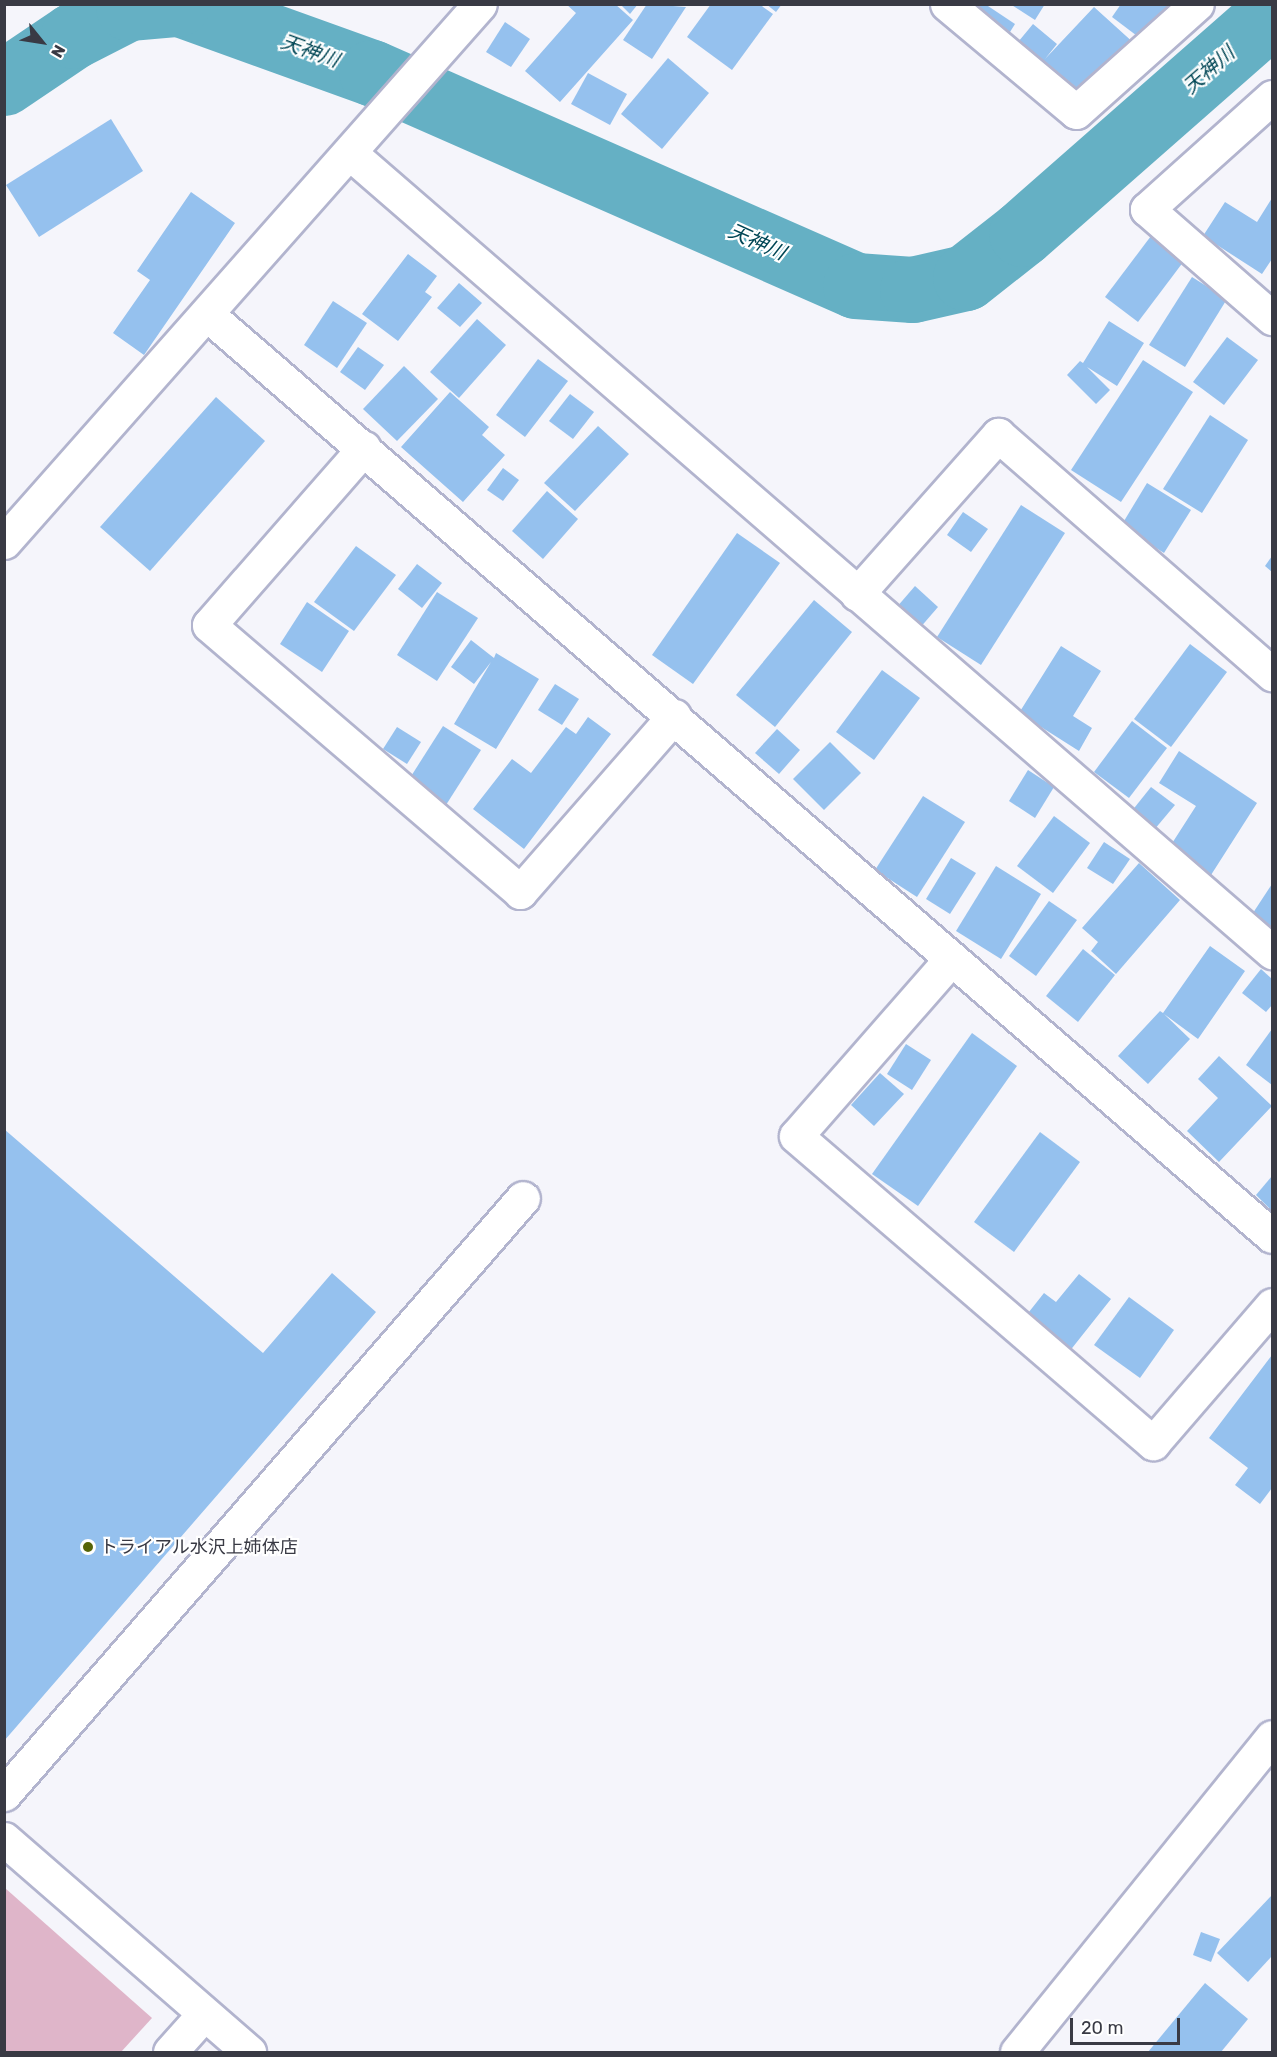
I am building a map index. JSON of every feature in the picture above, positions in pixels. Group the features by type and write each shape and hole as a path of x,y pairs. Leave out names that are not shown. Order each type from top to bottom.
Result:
{"street":[{"path":"4,542 351,154 480,4"},
{"path":"947,4 1076,112 1197,4"},
{"path":"1272,97 1147,209 1272,318"},
{"path":"351,154 1272,952"},
{"path":"208,315 1272,1236"},
{"path":"857,594 998,435 1272,674"},
{"path":"364,448 209,625 520,891 674,716"},
{"path":"951,959 796,1136 1153,1443 1272,1305"},
{"path":"4,1794 523,1198"},
{"path":"1017,2052 1272,1737"},
{"path":"4,1839 249,2052"},
{"path":"170,2052 204,2014"}],"shaded area":[{"path":"5,1888 152,2018 121,2052 5,2052"}],"building":[{"path":"566,4 615,4 633,20 560,102 525,71 576,13"},
{"path":"620,4 638,4 630,14"},
{"path":"647,4 686,7 652,59 623,40"},
{"path":"711,4 759,4 773,14 732,70 687,37"},
{"path":"766,4 782,4 776,12"},
{"path":"978,4 985,4 1015,24 1005,40 970,17"},
{"path":"1010,4 1045,4 1035,20"},
{"path":"1121,4 1191,4 1157,51 1112,17"},
{"path":"1094,7 1136,45 1080,106 1013,48 1033,24 1057,44 1045,59"},
{"path":"505,22 530,39 511,67 486,52"},
{"path":"668,58 709,93 662,149 621,114"},
{"path":"588,73 627,94 610,125 571,104"},
{"path":"111,119 143,171 39,237 6,185"},
{"path":"191,192 235,223 144,355 113,333 150,280 137,271"},
{"path":"1272,198 1272,259 1262,274 1203,236 1225,202 1257,222"},
{"path":"1154,232 1187,257 1138,322 1105,297"},
{"path":"408,254 437,276 425,292 432,297 398,341 362,314"},
{"path":"1192,277 1227,299 1185,367 1149,345"},
{"path":"459,283 482,303 460,327 437,308"},
{"path":"333,301 367,323 337,368 304,345"},
{"path":"477,319 506,345 459,398 430,372"},
{"path":"1109,321 1144,343 1117,386 1087,367 1110,390 1096,404 1067,375 1080,361 1083,363"},
{"path":"1227,337 1258,360 1224,405 1193,382"},
{"path":"358,347 384,365 365,390 340,372"},
{"path":"538,359 568,381 525,437 496,415"},
{"path":"1143,360 1193,392 1121,502 1071,470"},
{"path":"404,366 438,399 397,441 363,409"},
{"path":"450,392 489,427 482,435 505,455 463,502 401,447"},
{"path":"570,394 594,412 573,439 549,421"},
{"path":"216,397 265,441 150,571 100,527"},
{"path":"1210,415 1248,440 1202,513 1163,489"},
{"path":"598,426 629,454 575,511 544,483"},
{"path":"503,468 519,480 503,501 487,490"},
{"path":"1147,483 1191,510 1164,553 1121,526"},
{"path":"547,491 578,519 543,559 512,531"},
{"path":"1021,505 1065,533 981,665 937,637"},
{"path":"963,512 988,529 971,552 947,535"},
{"path":"737,533 780,563 693,684 652,655"},
{"path":"356,546 396,575 354,631 314,602"},
{"path":"1272,556 1272,572 1265,566"},
{"path":"417,564 442,583 422,608 398,589"},
{"path":"915,586 938,607 919,629 896,608"},
{"path":"437,592 478,618 437,681 397,655"},
{"path":"814,600 852,632 775,727 736,695"},
{"path":"307,602 349,631 322,672 280,644"},
{"path":"471,640 494,658 496,653 539,679 496,749 454,724 491,662 474,684 451,667"},
{"path":"1190,644 1227,672 1171,747 1134,719"},
{"path":"1061,646 1101,671 1073,716 1092,728 1079,751 1019,713"},
{"path":"882,670 920,698 874,760 836,732"},
{"path":"555,684 579,699 562,725 538,710"},
{"path":"588,717 611,734 524,849 473,809 512,759 531,773 566,727 576,734"},
{"path":"1132,721 1167,748 1129,798 1094,772"},
{"path":"443,726 481,750 446,805 408,781"},
{"path":"397,727 421,742 407,764 383,749"},
{"path":"777,729 800,750 779,774 755,753"},
{"path":"830,742 861,773 824,810 793,779"},
{"path":"1179,751 1257,803 1211,875 1169,848 1196,806 1159,783"},
{"path":"1028,770 1054,787 1035,818 1009,801"},
{"path":"1151,787 1175,805 1154,830 1131,812"},
{"path":"923,796 965,822 917,897 875,870"},
{"path":"1054,816 1090,843 1053,893 1017,866"},
{"path":"1104,842 1130,859 1113,884 1087,868"},
{"path":"951,858 976,873 950,914 926,899"},
{"path":"1139,863 1180,900 1116,974 1091,951 1098,942 1082,928"},
{"path":"996,866 1041,894 1001,959 956,931"},
{"path":"1272,884 1272,935 1249,919"},
{"path":"1049,901 1077,920 1036,976 1009,956"},
{"path":"1210,946 1245,971 1198,1039 1164,1014 1190,1039 1148,1084 1118,1056 1160,1011 1163,1013"},
{"path":"1083,949 1115,975 1078,1022 1046,996"},
{"path":"1261,969 1272,979 1272,1005 1266,1012 1242,993"},
{"path":"1272,1029 1272,1085 1246,1065"},
{"path":"972,1033 1017,1066 918,1206 872,1174"},
{"path":"906,1044 931,1060 912,1090 887,1074"},
{"path":"1219,1056 1272,1106 1219,1162 1187,1131 1218,1098 1198,1079"},
{"path":"880,1073 904,1094 874,1126 851,1105"},
{"name":"トライアル水沢上姉体店","path":"4,1129 263,1353 332,1273 376,1312 4,1741"},
{"path":"1040,1132 1080,1162 1014,1252 974,1222"},
{"path":"1272,1176 1272,1211 1256,1195"},
{"path":"1079,1274 1111,1299 1065,1357 1021,1322 1044,1293 1056,1302"},
{"path":"1129,1297 1174,1330 1140,1378 1094,1345"},
{"path":"1272,1355 1272,1488 1260,1504 1235,1485 1248,1468 1209,1438"},
{"path":"1272,1895 1272,1956 1248,1982 1217,1953"},
{"path":"1201,1932 1220,1939 1211,1962 1193,1955"},
{"path":"1205,1983 1248,2019 1221,2052 1148,2052"}],"waterway":[{"name":"天神川","path":"129,8 132,4"},
{"name":"天神川","path":"4,83 74,36 129,8 178,4"},
{"name":"天神川","path":"180,4 372,73 856,286 913,290 966,278 1022,234 1272,14"}],"place":[{"name":"トライアル水沢上姉体店","path":"88,1547"}]}
